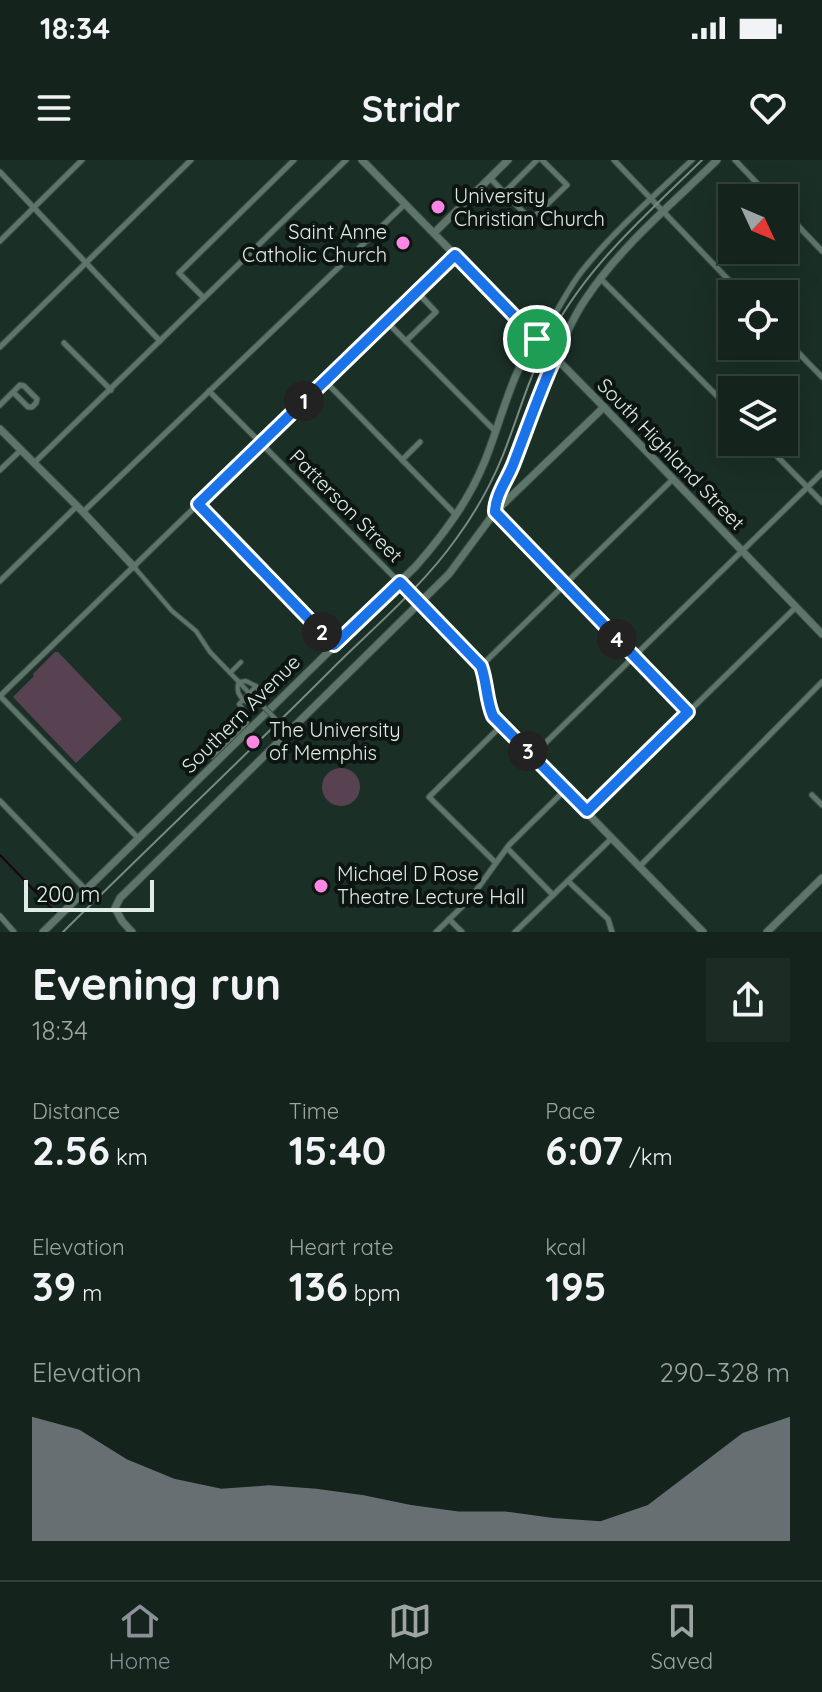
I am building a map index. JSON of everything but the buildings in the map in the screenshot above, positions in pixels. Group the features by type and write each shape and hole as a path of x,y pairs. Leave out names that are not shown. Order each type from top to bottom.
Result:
{"street":[{"path":"0,241 82,160"},
{"path":"0,347 191,160"},
{"path":"204,298 179,273 294,160"},
{"path":"34,464 346,160"},
{"name":"South Highland Street","path":"362,160 822,634"},
{"path":"434,233 508,160"},
{"path":"490,178 504,193 531,220 567,185 540,160 504,193"},
{"path":"614,160 728,280"},
{"name":"Southern Avenue","path":"43,932 431,549 456,515 480,471 524,357 569,288 584,268 692,160"},
{"path":"495,512 544,382 586,298 629,246 717,160"},
{"path":"735,160 758,184"},
{"path":"0,172 160,341"},
{"path":"0,581 209,391 405,204"},
{"path":"798,226 822,251"},
{"path":"138,838 0,696 455,255"},
{"path":"601,279 718,397"},
{"path":"406,341 436,312 417,292"},
{"path":"387,321 496,432"},
{"path":"64,343 111,390"},
{"path":"798,352 822,377"},
{"path":"325,381 456,515"},
{"path":"0,405 13,392 20,385 37,399 36,403 28,407 13,392"},
{"name":"Patterson Street","path":"209,391 481,666"},
{"path":"132,932 115,908 120,898 449,574 495,512 604,407"},
{"path":"0,429 80,509 172,611 196,631 210,652 249,693"},
{"path":"402,460 420,442"},
{"path":"0,470 21,450"},
{"path":"777,456 822,502"},
{"path":"533,755 822,473"},
{"path":"672,480 481,666 493,716 703,932"},
{"path":"198,504 334,645"},
{"path":"495,512 688,712"},
{"path":"587,811 796,607"},
{"path":"230,673 241,662"},
{"path":"239,682 246,681 256,686"},
{"path":"239,682 237,689 243,700"},
{"path":"639,867 822,682"},
{"path":"212,757 247,723 239,704 256,686"},
{"path":"256,686 259,702 294,738"},
{"path":"248,713 268,692"},
{"path":"243,700 259,702"},
{"path":"495,862 429,797 502,725"},
{"path":"436,932 482,884 507,848 566,789"},
{"path":"812,795 822,805"},
{"path":"0,801 85,889"},
{"path":"515,932 612,838"},
{"path":"507,848 553,895"},
{"path":"767,932 822,878"},
{"path":"568,881 608,919 612,932"},
{"path":"0,916 14,932"},
{"path":"449,919 462,932"}],"shaded area":[{"path":"55,652 122,719 76,763 13,697"},
{"path":"341,768 354,774 360,787 354,800 341,806 328,800 322,787 328,774"}],"waterway":[{"path":"0,855 55,912"}],"railway":[{"path":"63,932 428,574 470,519 493,477 538,361 559,320 614,247 702,160"}],"place":[{"name":"University Christian Church","path":"438,207"},
{"name":"Saint Anne Catholic Church","path":"403,243"},
{"name":"The University of Memphis","path":"253,742"},
{"name":"Michael D Rose Theatre Lecture Hall","path":"321,886"}],"route":[{"path":"455,255 537,339 555,358 495,512 688,712 587,811 493,716 481,666 400,582 334,645 198,504 455,255"}]}
